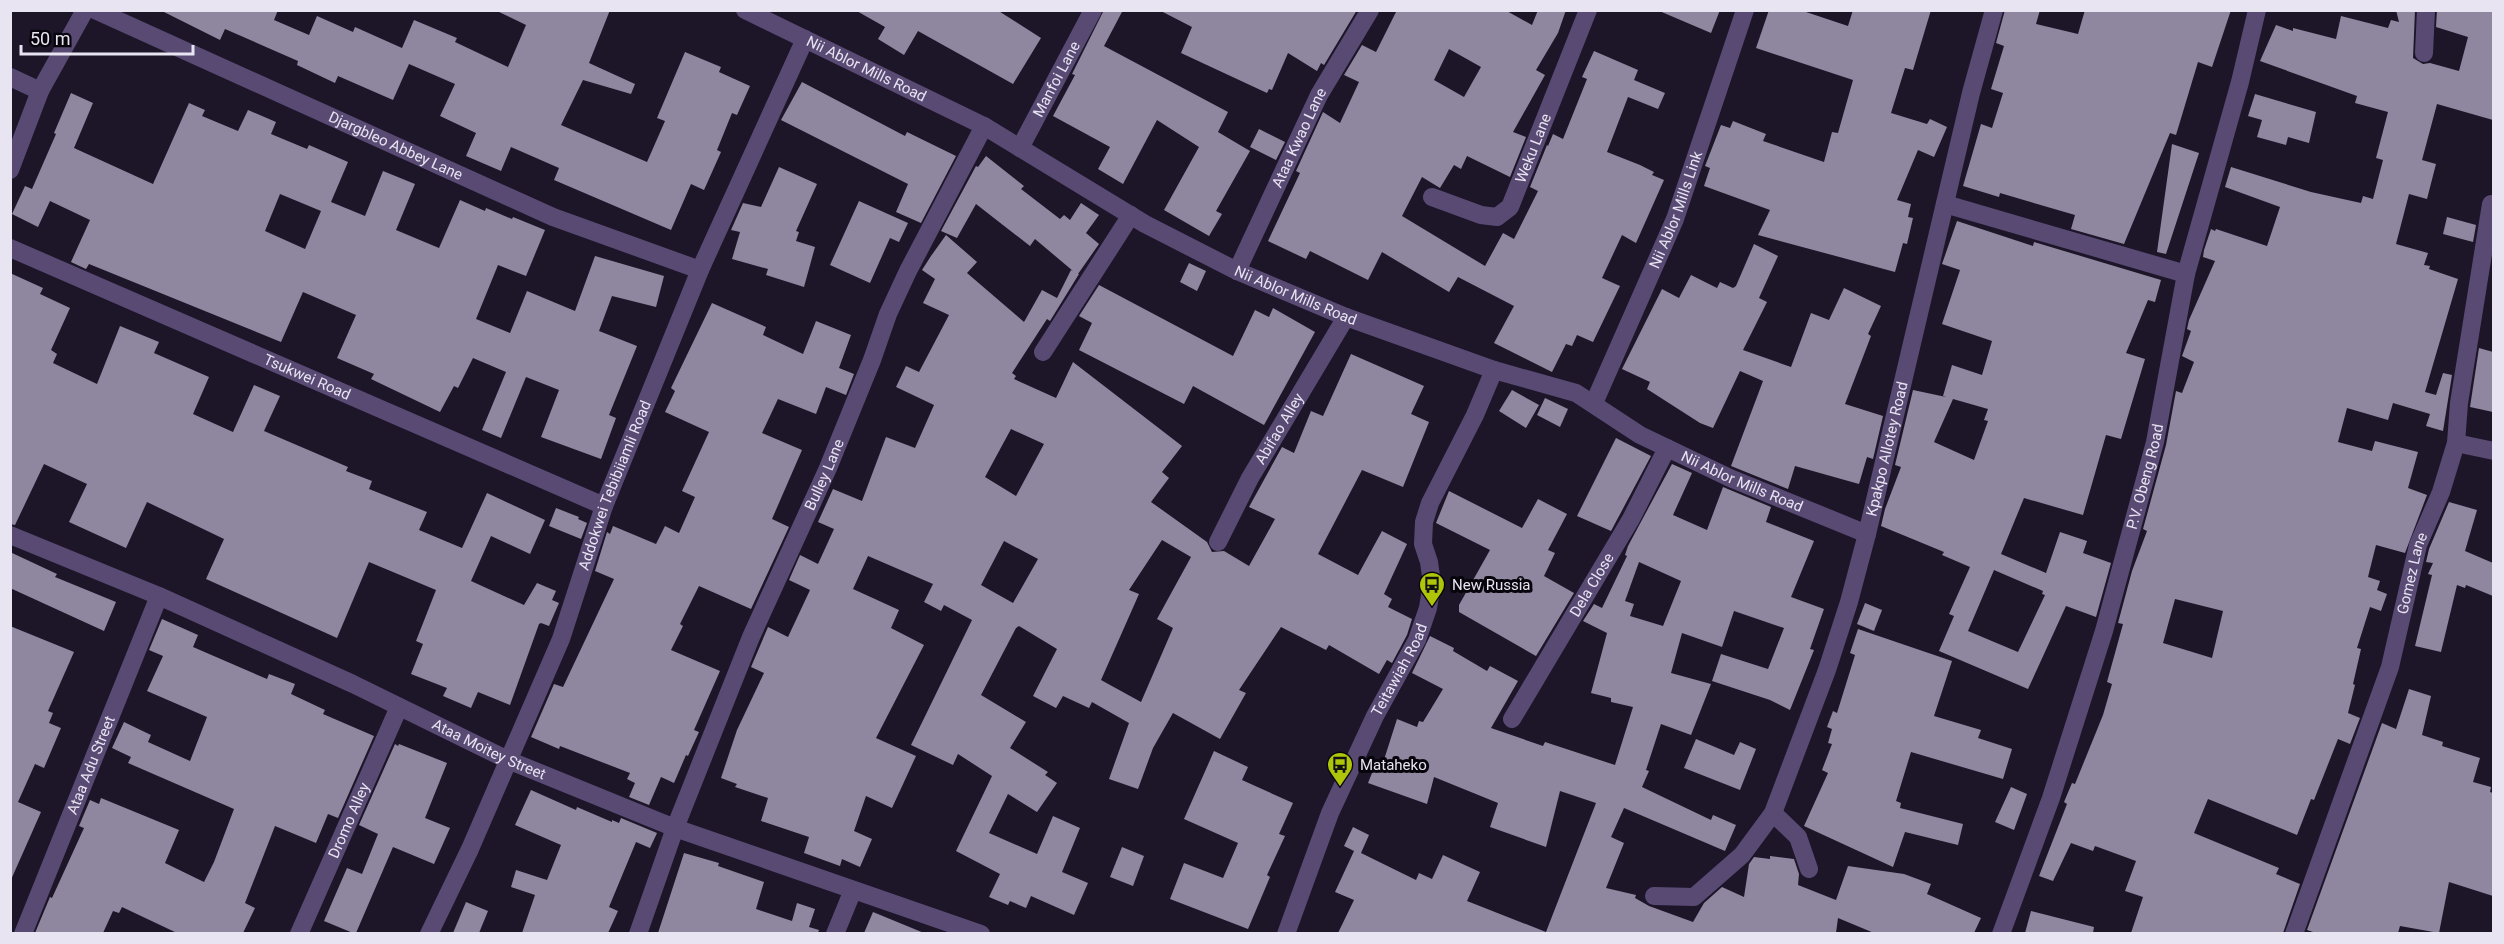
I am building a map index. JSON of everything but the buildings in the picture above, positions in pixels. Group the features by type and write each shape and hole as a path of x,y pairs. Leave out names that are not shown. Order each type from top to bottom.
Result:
{"street":[{"path":"10,170 40,91 86,10"},
{"name":"Djargbleo Abbey Lane","path":"95,10 553,217 700,270"},
{"name":"Nii Ablor Mills Road","path":"745,10 984,126 1131,215 1237,271 1346,317 1494,370 1576,393 1640,435 1730,478 1867,534"},
{"name":"Manfoi Lane","path":"1020,148 1093,10"},
{"name":"Ataa Kwao Lane","path":"1237,271 1319,95 1370,10"},
{"name":"Weku Lane","path":"1432,197 1481,215 1497,217 1510,207 1588,10"},
{"name":"Nii Ablor Mills Link","path":"1594,403 1675,219 1746,10"},
{"name":"Kpakpo Allotey Road","path":"1654,896 1694,897 1742,855 1773,813 1827,670 1849,602 1994,10"},
{"name":"P.V. Obeng Road","path":"2001,933 2051,798 2104,631 2155,442 2186,274 2240,82 2257,10"},
{"path":"2424,53 2427,10"},
{"name":"Addokwei Tebibiiamli Road","path":"429,933 470,849 561,639 604,506 700,270 804,39"},
{"path":"10,77 40,91"},
{"name":"Bulley Lane","path":"638,933 675,828 751,637 832,458 893,303 984,126"},
{"path":"1945,204 2186,274"},
{"name":"Gomez Lane","path":"2294,933 2390,667 2418,545 2441,492 2456,443 2459,403 2491,204"},
{"path":"1043,352 1131,215"},
{"name":"Tsukwei Road","path":"10,248 604,506"},
{"name":"Abifao Alley","path":"1218,542 1250,478 1346,317"},
{"name":"Teitawiah Road","path":"1286,933 1330,813 1375,716 1417,640 1428,608 1432,583 1424,544 1425,522 1430,503 1475,415 1494,370"},
{"path":"2456,443 2493,451"},
{"name":"Dela Close","path":"1512,719 1631,519 1667,448"},
{"name":"Ataa Moitey Street","path":"10,536 159,597 399,707 508,760 675,828 981,933"},
{"name":"Ataa Adu Street","path":"22,933 159,597"},
{"name":"Dromo Alley","path":"299,933 399,707"},
{"path":"1773,813 1798,837 1809,869"},
{"path":"835,933 853,890"}],"place":[{"name":"New Russia","path":"1432,608"},
{"name":"Mataheko","path":"1340,788"}]}
